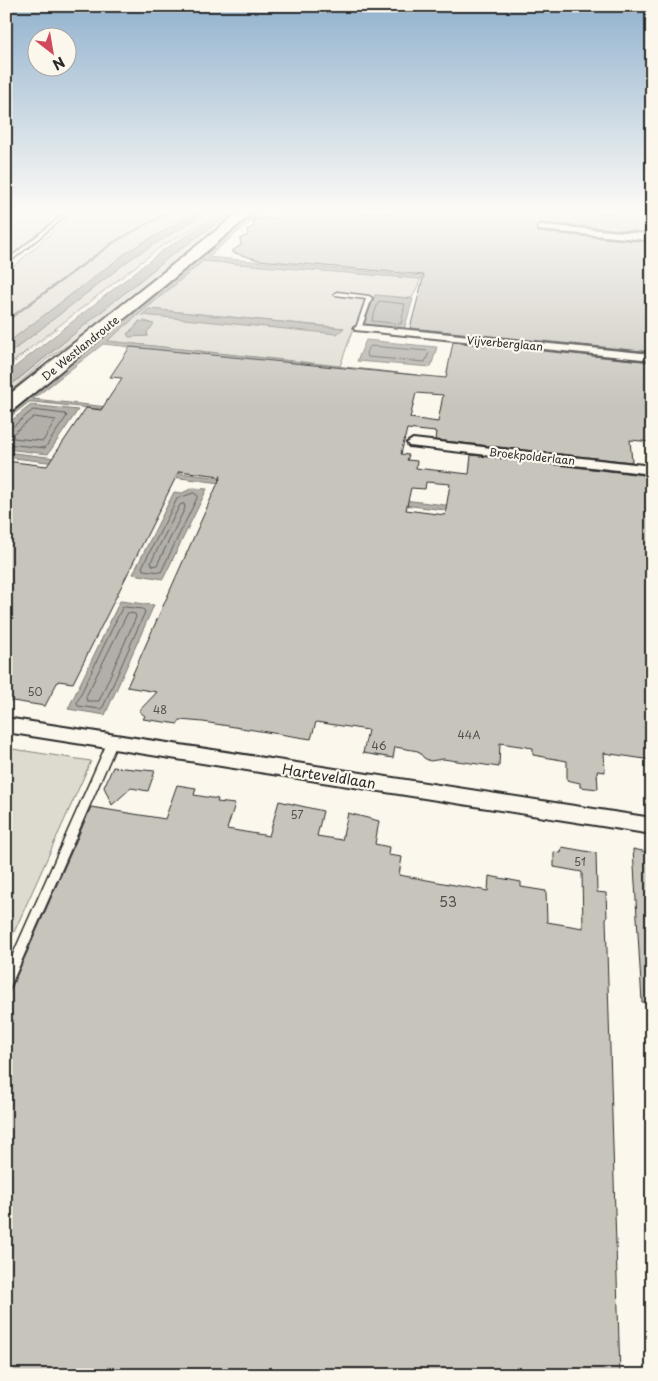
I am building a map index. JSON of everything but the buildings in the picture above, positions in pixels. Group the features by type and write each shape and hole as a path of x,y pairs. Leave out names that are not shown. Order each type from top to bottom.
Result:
{"main road":[{"name":"De Westlandroute","path":"6,398 158,277"},
{"name":"De Westlandroute","path":"6,406 168,277"}],"street":[{"name":"Vijverberglaan","path":"359,328 652,357"},
{"name":"Broekpolderlaan","path":"413,443 652,470"},
{"name":"Harteveldlaan","path":"6,725 652,826"}],"lane":[{"path":"338,294 369,298 359,328"},
{"path":"6,983 113,741"}],"path":[{"path":"6,369 122,277"}],"shaded area":[{"path":"6,277 94,277 6,344"},
{"path":"107,277 121,277 6,367 6,356"},
{"path":"144,277 156,277 90,330 47,359 6,395 6,389"},
{"path":"170,277 176,277 6,415 6,410"},
{"path":"183,277 421,279 412,298 375,295 362,327 352,332 340,366 107,341","holes":["149,309 344,328 142,315","139,322 151,323 151,328 147,332 148,336 129,336 127,334"]},
{"path":"6,748 91,761 6,950"}],"water":[{"path":"94,277 107,277 6,356 6,344"},
{"path":"128,277 144,277 6,389 6,374"},
{"path":"176,277 183,277 107,341 418,375 103,344 33,399 358,434 358,437 34,402 29,402 6,420 6,415"},
{"path":"375,295 413,299 404,330 364,326"},
{"path":"149,309 344,328 337,334 142,315"},
{"path":"139,321 154,324 147,332 148,336 129,337 127,334 136,327"},
{"path":"366,340 437,347 431,367 357,361"},
{"path":"31,405 78,410 48,454 6,449 6,425"},
{"path":"6,452 652,530 652,535 6,457"},
{"path":"193,488 207,489 163,579 133,574 174,492 182,493"},
{"path":"120,601 154,605 105,715 68,709"}],"waterway":[{"path":"6,321 66,277"}]}
